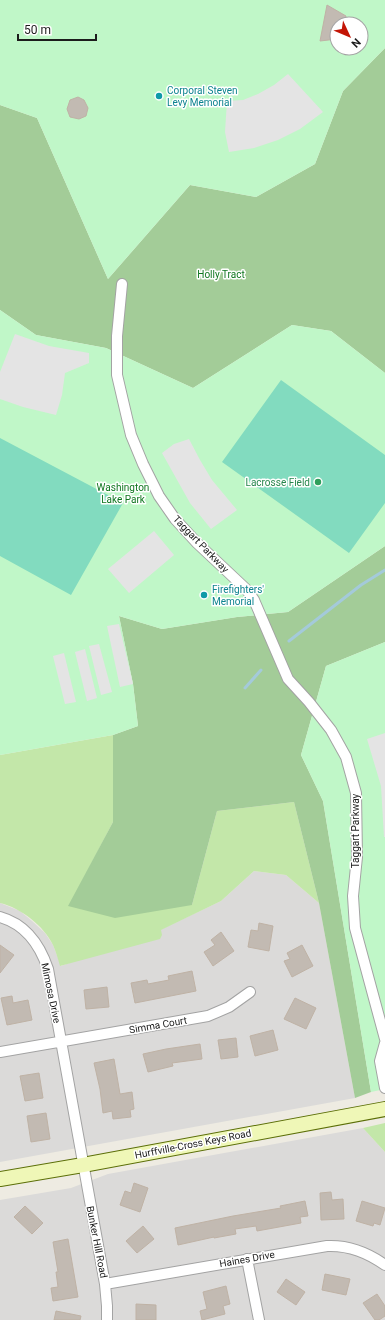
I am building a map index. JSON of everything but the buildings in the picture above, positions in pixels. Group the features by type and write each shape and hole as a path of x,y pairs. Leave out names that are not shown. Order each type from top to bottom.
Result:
{"main road":[{"name":"Hurffville-Cross Keys Road","path":"0,1179 385,1109"}],"street":[{"name":"Taggart Parkway","path":"122,284 116,336 117,375 131,435 142,464 159,496 175,519 197,543 246,589 254,600 288,679 309,702 331,730 346,757 356,793 357,857 353,896 355,928 385,1039"},
{"name":"Mimosa Drive","path":"0,917 11,922 25,932 41,950 50,979 83,1165"},
{"name":"Simma Court","path":"61,1041 208,1016 229,1007 250,992"},
{"path":"0,1052 61,1041"},
{"path":"385,1043 380,1061 385,1088"},
{"name":"Bunker Hill Road","path":"83,1165 105,1284 107,1320"},
{"name":"Haines Drive","path":"105,1284 318,1247 336,1246 358,1250 385,1265"},
{"path":"247,1259 259,1320"}],"shaded area":[{"path":"288,74 323,112 300,129 278,140 254,148 229,152 225,132 227,101 243,100 258,94 274,85"},
{"path":"15,334 49,346 89,353 89,363 65,373 62,395 56,415 23,407 0,399 0,372"},
{"path":"189,439 212,480 237,510 211,529 190,503 162,453 174,444"},
{"path":"154,531 174,555 129,593 108,569"},
{"path":"119,624 133,684 120,687 107,626"},
{"path":"99,644 112,692 101,695 89,646"},
{"path":"85,649 97,698 87,701 75,652"},
{"path":"64,653 76,702 65,704 53,656"},
{"path":"385,733 384,837 381,786 367,739"},
{"path":"254,871 286,875 319,903 355,1098 0,1162 0,903 20,911 45,933 53,945 61,966 160,930 221,901"},
{"path":"363,1128 385,1152 385,1320 0,1320 0,1200 71,1188 108,1174"}],"green space":[{"path":"0,0 385,0 385,48 343,91 315,164 256,197 190,185 108,279 37,118 0,105"},
{"name":"Holly Tract","path":"385,48 385,373 331,331 292,325 193,388 106,348 36,335 0,310 0,105 37,118 108,279 190,185 256,197 315,164 343,91"},
{"name":"Washington Lake Park","path":"0,310 36,335 106,348 193,388 292,325 331,331 385,373 385,546 288,612 237,617 162,629 119,616 133,684 138,726 113,735 0,755"},
{"name":"Lacrosse Field","path":"281,380 385,455 385,503 349,553 222,462"},
{"path":"0,438 123,503 71,595 0,556"},
{"path":"385,546 385,642 326,666 301,755 323,801 371,1092 355,1098 319,903 294,802 217,811 192,905 115,918 68,906 113,822 113,735 138,726 133,684 119,616 162,629 237,617 288,612"},
{"path":"385,642 385,1089 371,1092 323,801 301,755 326,666"},
{"path":"113,735 113,822 69,906 192,905 217,811 294,802 319,903 286,875 254,871 221,901 161,930 162,935 160,939 60,966 53,945 44,931 24,913 8,905 0,903 0,755"},
{"path":"385,1123 385,1152 363,1128"}],"waterway":[{"path":"289,641 361,585 385,570"},
{"path":"245,688 261,670"}],"place":[{"name":"Corporal Steven Levy Memorial","path":"159,96"},
{"name":"Lacrosse Field","path":"318,482"},
{"name":"Firefighters' Memorial","path":"204,595"}]}
